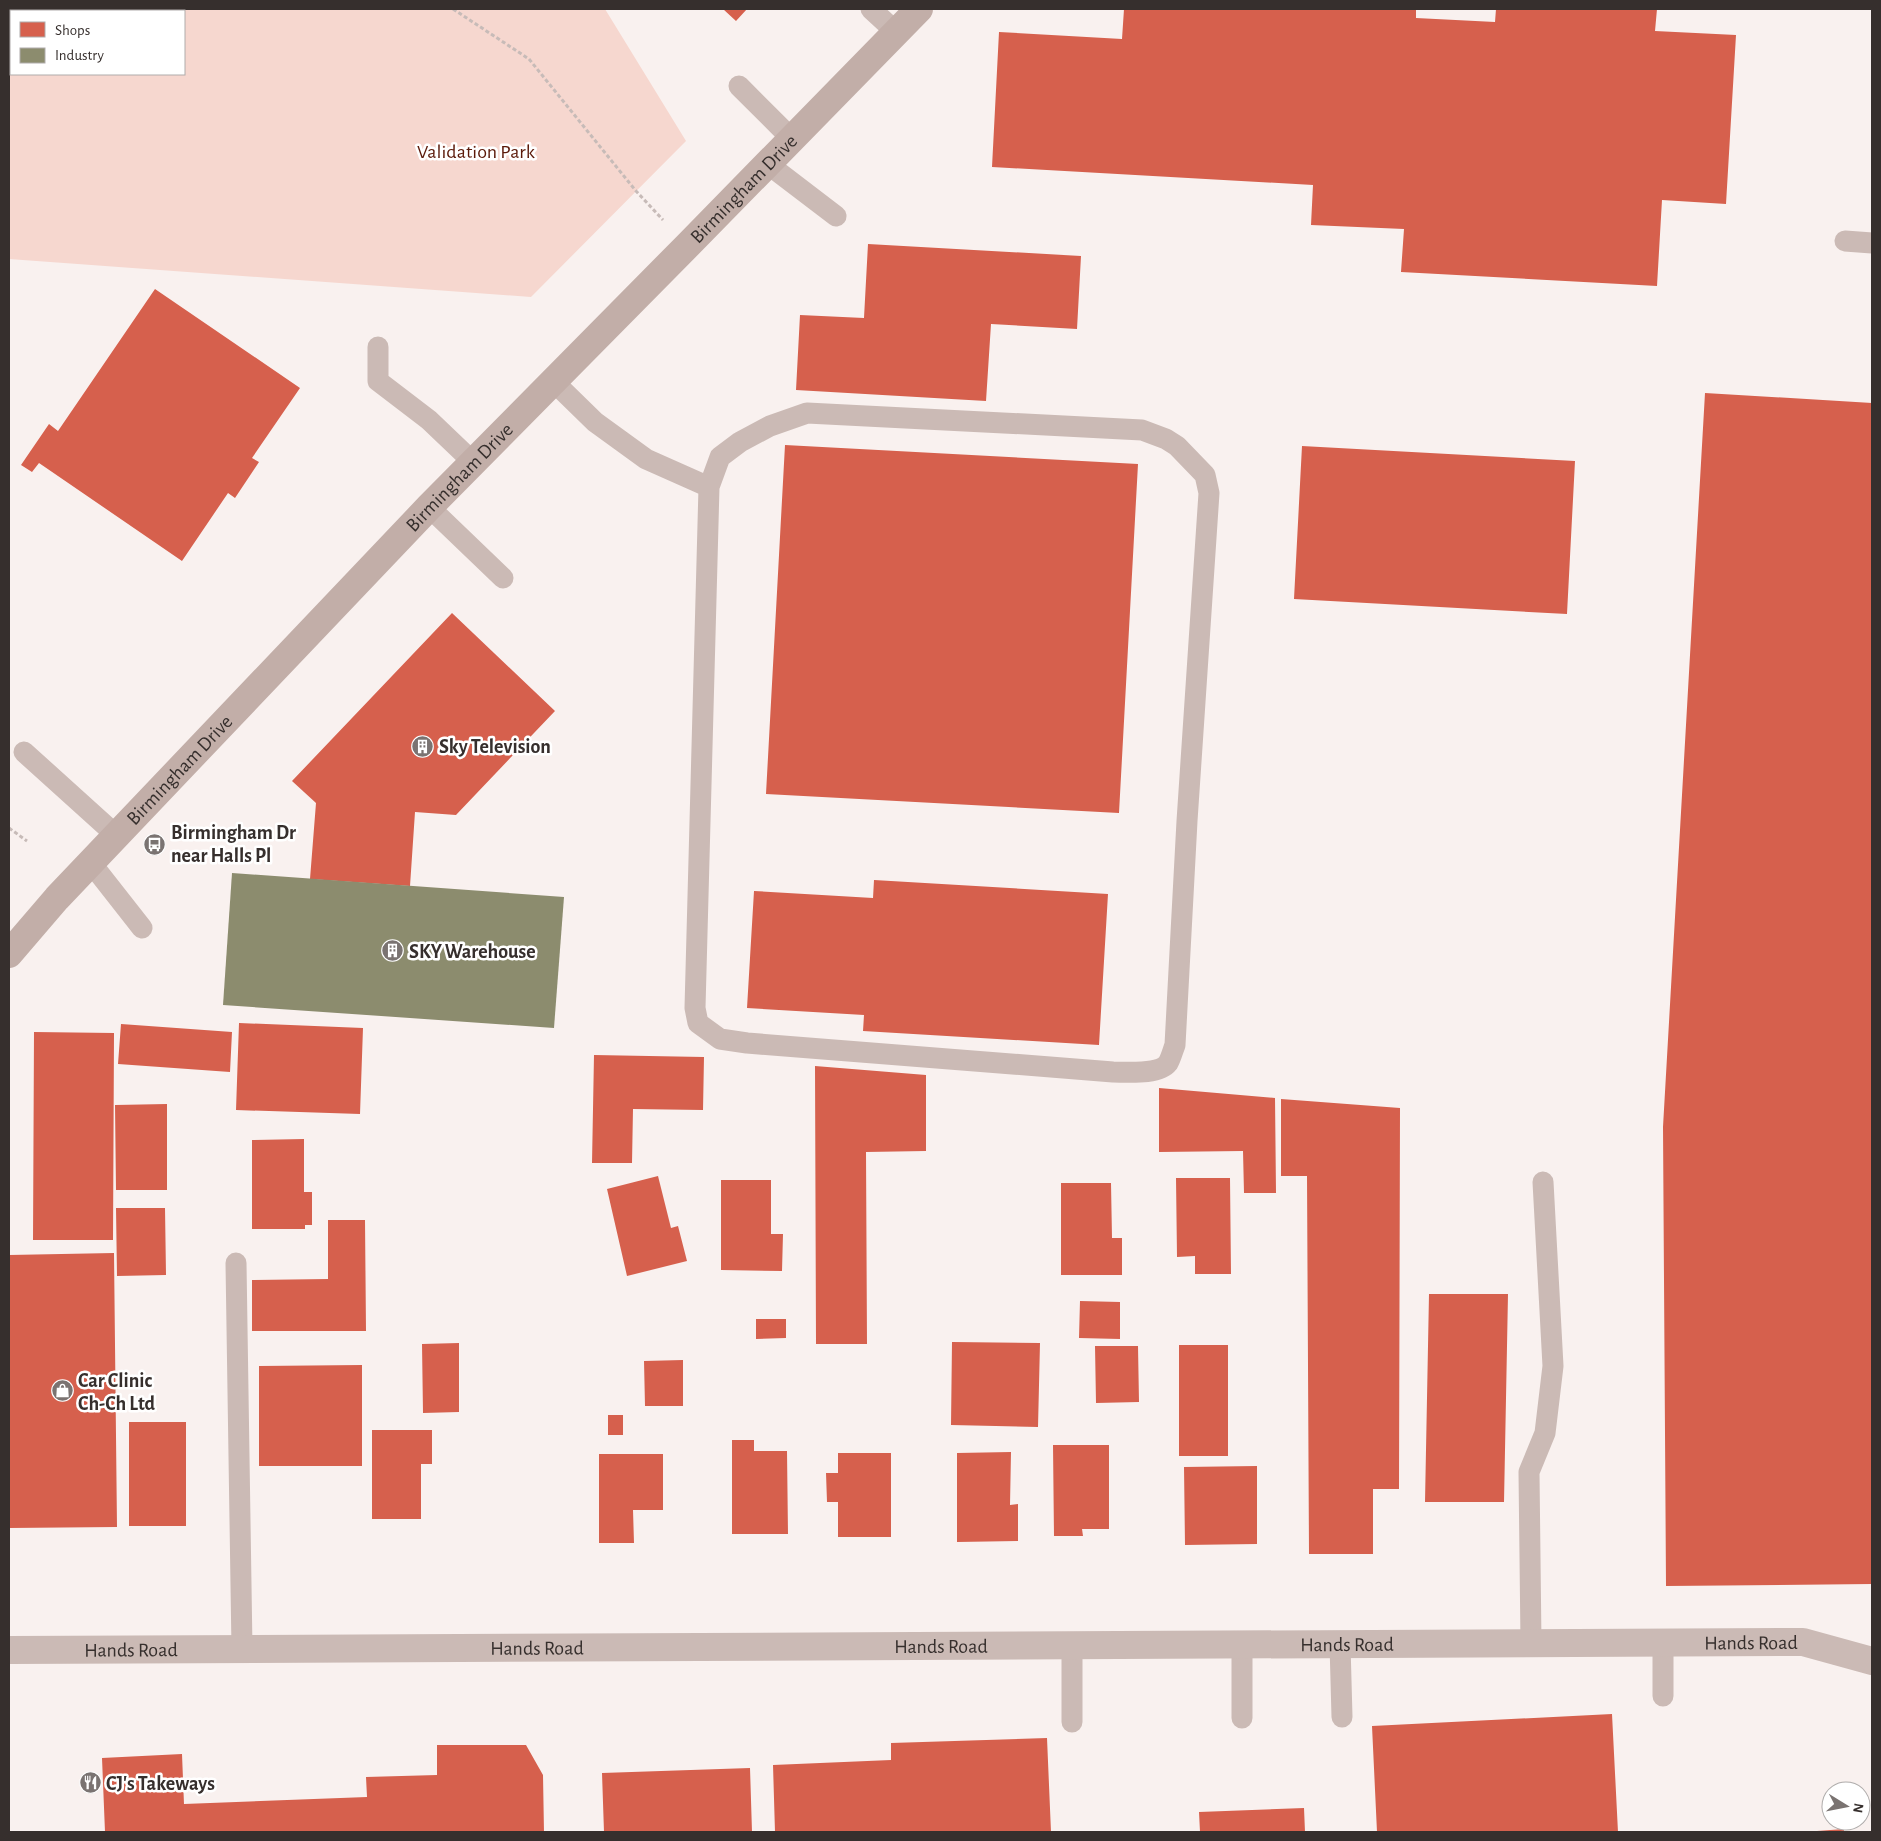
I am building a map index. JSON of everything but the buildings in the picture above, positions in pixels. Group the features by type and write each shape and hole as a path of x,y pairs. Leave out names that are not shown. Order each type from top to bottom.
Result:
{"main road":[{"name":"Birmingham Drive","path":"9,954 57,898 429,507 919,9"}],"street":[{"name":"Hands Road","path":"9,1650 1803,1642 1872,1661"}],"lane":[{"path":"871,9 896,32"},
{"path":"739,86 792,139"},
{"path":"768,164 836,216"},
{"path":"1845,241 1872,243"},
{"path":"378,347 378,382 428,420 473,462"},
{"path":"553,380 595,422 646,459 709,487"},
{"path":"807,413 1142,430 1166,438 1177,446 1205,475 1209,493 1187,821 1176,1044 1168,1063 1162,1069 1113,1072 747,1043 720,1039 698,1023 695,1008 709,487 720,457 740,442 770,426 807,413"},
{"path":"429,507 503,578"},
{"path":"24,752 117,836"},
{"path":"91,863 142,928"},
{"path":"1532,1643 1529,1472 1545,1433 1553,1366 1543,1182"},
{"path":"236,1263 242,1649"},
{"path":"1663,1642 1663,1696"},
{"path":"1242,1644 1242,1718"},
{"path":"1340,1644 1342,1717"},
{"path":"1072,1645 1072,1722"}],"path":[{"path":"453,9 529,59 636,191 688,245"},
{"path":"9,828 27,842"}],"green space":[{"name":"Validation Park","path":"9,9 605,9 686,141 531,297 9,259"}],"place":[{"name":"Sky Television","path":"423,746"},
{"name":"Birmingham Dr near Halls Pl","path":"155,844"},
{"name":"SKY Warehouse","path":"393,951"},
{"name":"Car Clinic Ch-Ch Ltd","path":"62,1391"},
{"name":"CJ's Takeways","path":"90,1783"}]}
